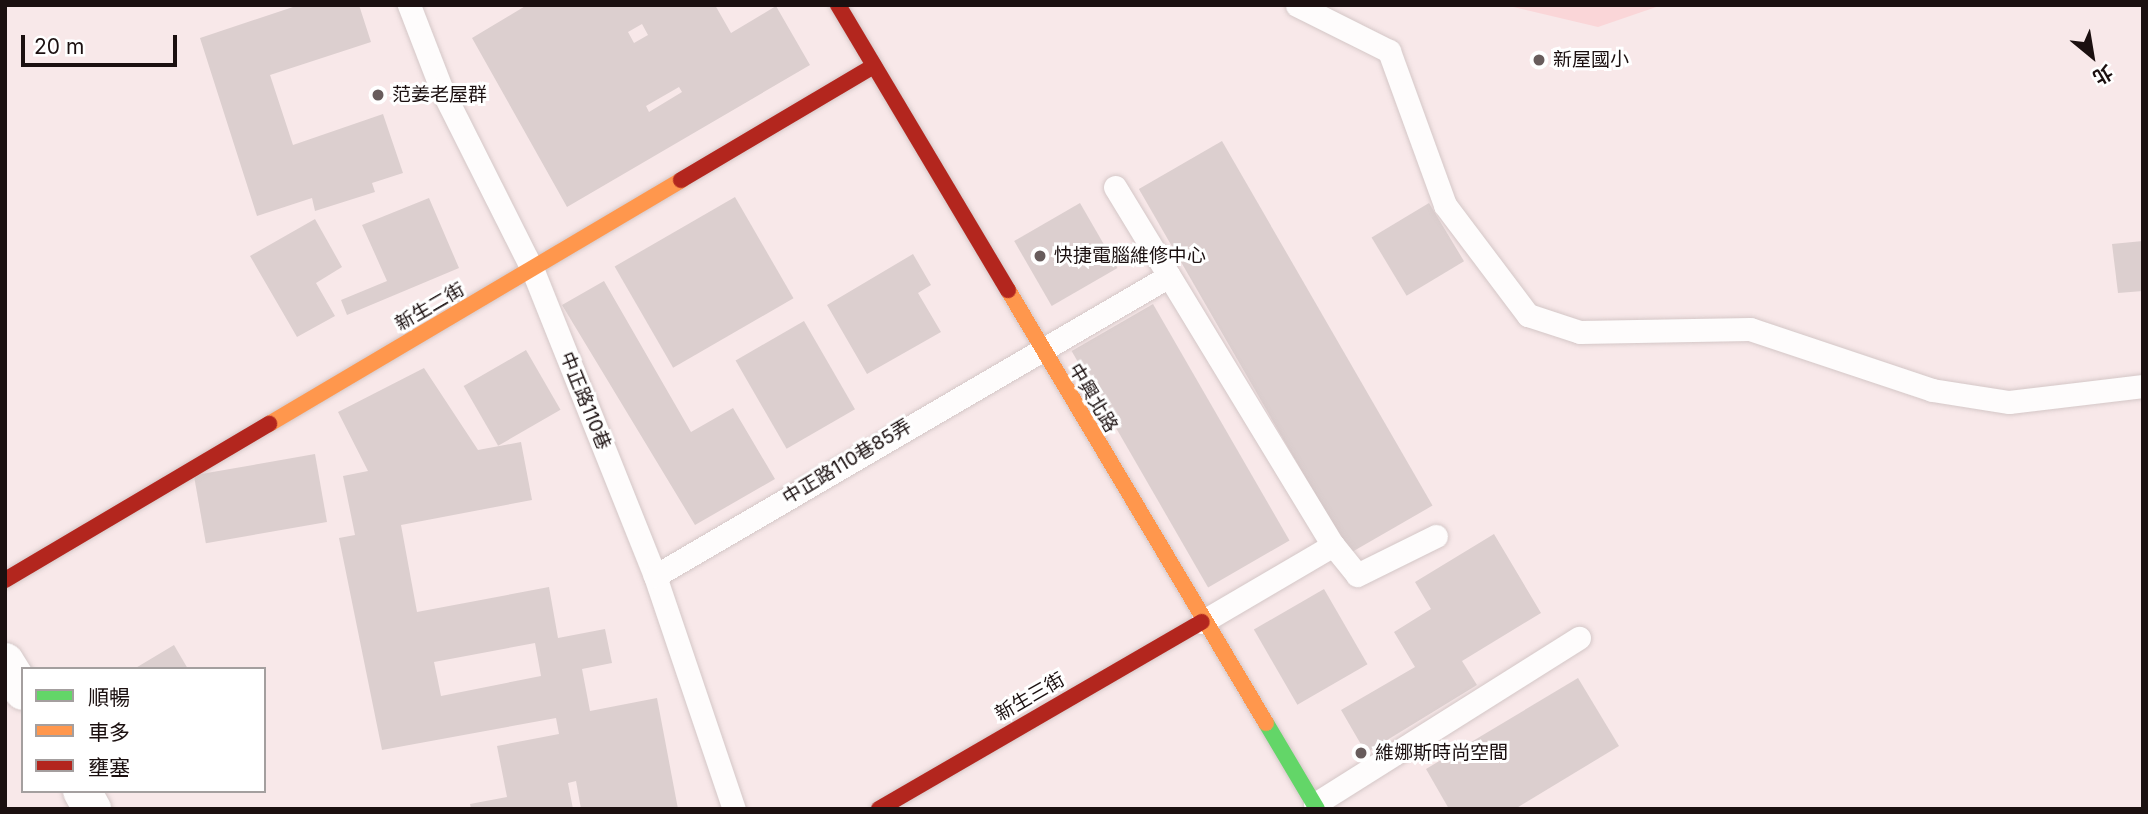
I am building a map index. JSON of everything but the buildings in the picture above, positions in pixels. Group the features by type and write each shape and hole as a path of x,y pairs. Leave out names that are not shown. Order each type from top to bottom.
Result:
{"street":[{"name":"中興北路","path":"838,5 1202,622 1316,806"},
{"name":"新生二街","path":"5,580 533,271 874,66"},
{"name":"新生三街","path":"879,809 1202,622"},
{"path":"5,662 21,688"},
{"path":"83,793 92,809"}],"lane":[{"name":"中正路110巷","path":"409,5 441,88 533,271 655,576 734,809"},
{"path":"1297,5 1389,51 1445,205 1528,315 1580,332 1750,329 1932,390 2009,402 2143,386"},
{"path":"1115,187 1333,545 1357,575 1436,536"},
{"name":"中正路110巷85弄","path":"655,576 1040,348 1169,276"},
{"path":"1202,622 1333,545"},
{"path":"1316,806 1579,638"}],"shaded area":[{"path":"1505,5 1662,5 1598,27"}],"traffic: fast":[{"path":"1266,723 1317,809"}],"traffic: slow":[{"path":"269,424 681,180"},
{"path":"1008,290 1266,723"}],"traffic: jam":[{"path":"838,5 1008,290"},
{"path":"681,180 874,66"},
{"path":"5,580 269,424"},
{"path":"879,809 1202,622"}],"place":[{"name":"新屋國小","path":"1539,60"},
{"name":"范姜老屋群","path":"378,95"},
{"name":"快捷電腦維修中心","path":"1040,256"},
{"name":"維娜斯時尚空間","path":"1361,753"}]}
